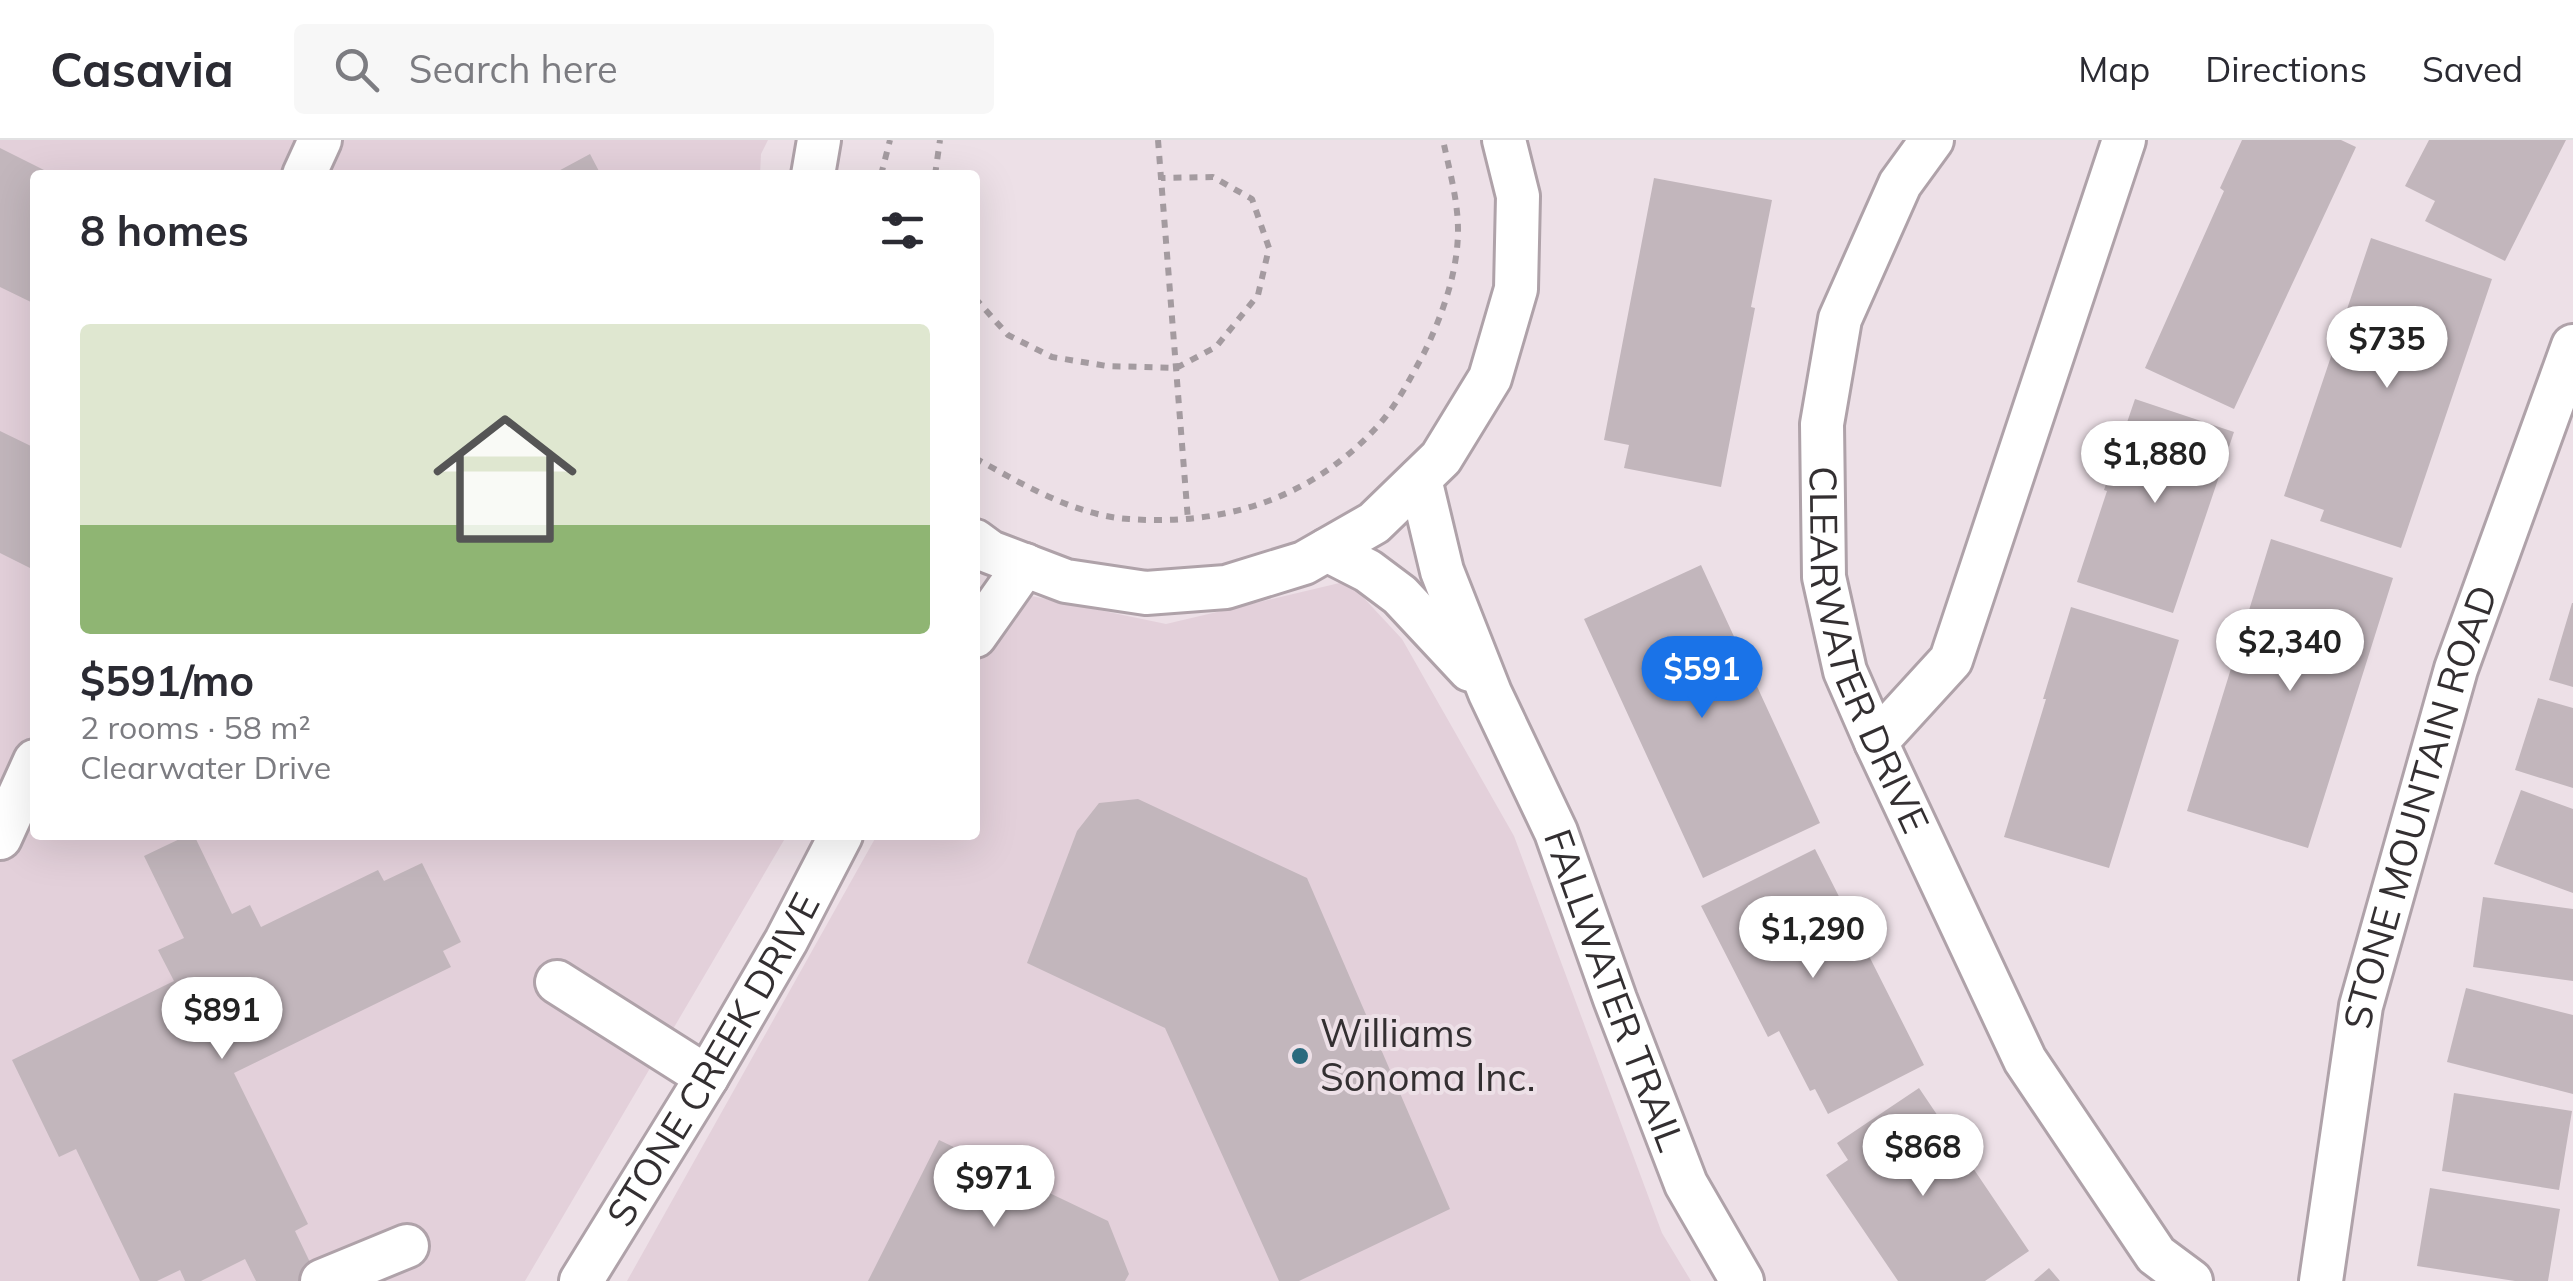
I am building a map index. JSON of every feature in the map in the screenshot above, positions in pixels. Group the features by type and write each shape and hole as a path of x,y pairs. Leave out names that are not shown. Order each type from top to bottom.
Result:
{"street":[{"path":"306,170 320,140"},
{"path":"814,170 819,140"},
{"path":"980,545 1066,581 1146,593 1226,587 1304,564 1374,523 1442,458 1490,378 1516,289 1518,196 1504,140"},
{"name":"CLEARWATER DRIVE","path":"1932,140 1900,184 1840,319 1822,424 1824,577 1845,670 2025,1060 2156,1255 2191,1281"},
{"path":"1876,742 1950,660 2124,140"},
{"name":"STONE MOUNTAIN ROAD","path":"2321,1281 2361,1006 2456,670 2573,346"},
{"name":"FALLWATER TRAIL","path":"1420,479 1442,570 1490,693 1556,832 1614,998 1686,1184 1742,1281"},
{"name":"FALLWATER TRAIL","path":"1327,550 1368,571 1400,596 1490,693"},
{"path":"980,629 1025,566"},
{"path":"0,838 30,773"},
{"name":"STONE CREEK DRIVE","path":"581,1281 786,941 838,840"},
{"path":"557,982 707,1076"},
{"path":"322,1281 408,1246"}],"path":[{"path":"883,170 890,140"},
{"path":"936,170 940,140"},
{"path":"1158,140 1188,520"},
{"path":"980,461 1028,488 1072,506 1125,520 1188,520 1240,512 1291,494 1342,461 1378,427 1406,386 1431,338 1452,280 1458,229 1443,140"},
{"path":"980,304 1008,335 1052,358 1107,366 1176,368 1216,347 1258,295 1269,248 1252,198 1213,177 1160,178"}],"shaded area":[{"path":"0,140 768,140 761,154 760,170 30,170 30,840 784,840 525,1281 0,1281"},
{"path":"1348,581 1402,639 1514,836 1662,1233 1691,1281 627,1281 874,840 980,840 980,651 1013,592 1166,624"}],"building":[{"path":"2242,140 2341,140 2356,147 2234,409 2145,368 2224,191 2220,188"},
{"path":"2429,140 2566,140 2505,261 2425,221 2435,201 2405,186"},
{"path":"0,148 44,170 30,170 30,302 0,287"},
{"path":"590,154 598,170 560,170"},
{"path":"1654,178 1772,200 1721,487 1624,468 1629,445 1604,440"},
{"path":"2371,238 2492,279 2401,548 2320,521 2324,510 2284,496"},
{"path":"2135,399 2234,432 2173,613 2077,582"},
{"path":"0,431 30,446 30,568 0,553"},
{"path":"2271,539 2393,578 2308,848 2187,811"},
{"path":"1701,565 1820,823 1703,878 1584,619"},
{"path":"2573,603 2573,687 2549,680"},
{"path":"2071,607 2179,640 2109,868 2004,837"},
{"path":"2538,698 2573,708 2573,788 2515,770"},
{"path":"2521,790 2573,809 2573,893 2494,864"},
{"path":"1138,799 1307,878 1450,1209 1299,1281 1279,1281 1165,1028 1027,963 1077,831 1099,803"},
{"path":"178,840 196,840 232,914 250,905 261,927 378,870 384,881 422,863 461,942 443,951 451,967 234,1073 308,1224 295,1231 319,1281 256,1281 245,1259 201,1281 185,1281 180,1270 157,1281 140,1281 76,1149 59,1157 12,1060 174,981 158,950 184,938 144,856"},
{"path":"1815,849 1924,1065 1828,1114 1815,1089 1810,1091 1779,1031 1768,1037 1701,906"},
{"path":"2483,897 2573,909 2573,981 2473,967"},
{"path":"2466,988 2573,1015 2573,1094 2447,1062"},
{"path":"1919,1088 2029,1251 1985,1281 1898,1281 1826,1175 1848,1160 1837,1143"},
{"path":"2454,1093 2572,1111 2559,1190 2442,1171"},
{"path":"939,1140 1108,1221 1129,1274 1125,1281 868,1281"},
{"path":"2430,1188 2560,1209 2548,1281 2515,1281 2417,1266"},
{"path":"2049,1268 2060,1281 2034,1281"}],"place":[{"name":"Williams Sonoma Inc.","path":"1300,1056"}]}
